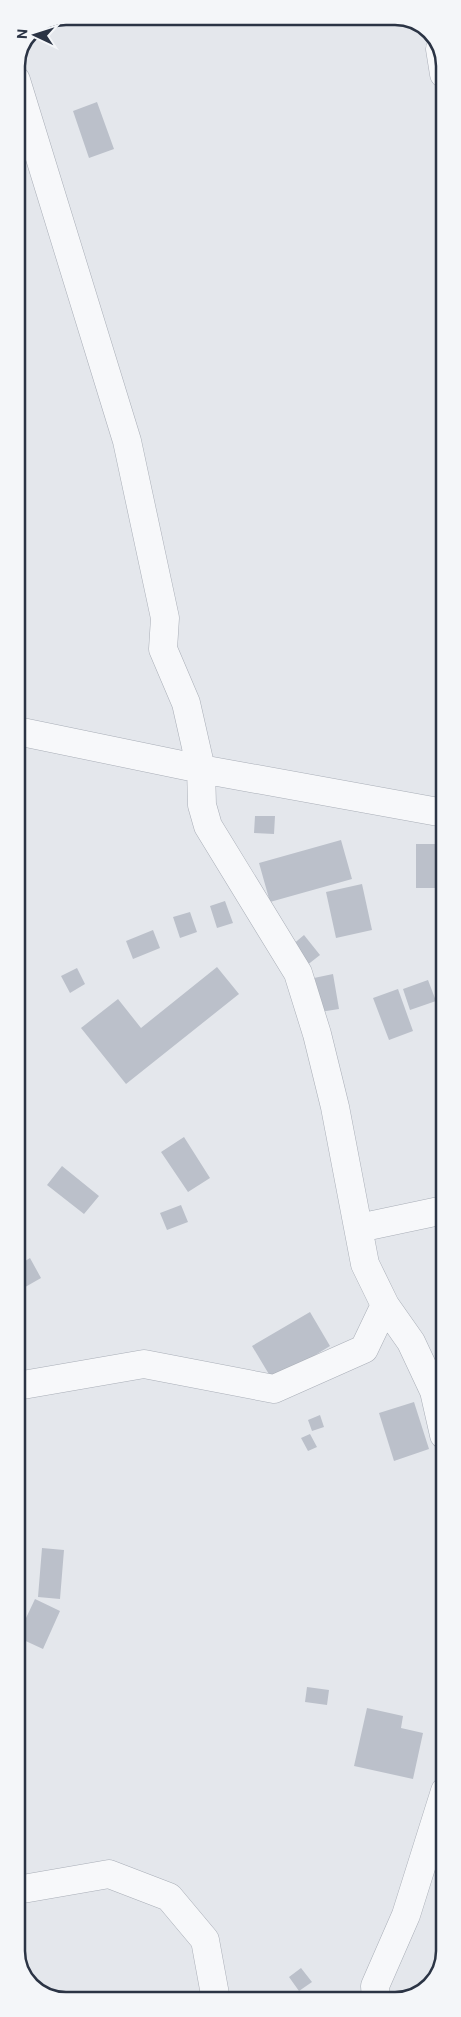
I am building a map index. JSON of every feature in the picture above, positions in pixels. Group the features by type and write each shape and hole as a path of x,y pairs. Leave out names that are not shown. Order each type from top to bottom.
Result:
{"street":[{"path":"25,109 127,441 166,618 163,649 186,703 201,769 202,805 208,826 298,973 317,1034 335,1107 366,1264 385,1305 411,1342 434,1390 436,1399"},
{"path":"25,733 201,769 436,812"},
{"path":"359,1228 436,1212"},
{"path":"25,1385 144,1364 274,1389 364,1349 385,1305"},
{"path":"375,1992 375,1986 406,1915 436,1820"},
{"path":"25,1889 109,1874 169,1897 206,1940 215,1992"}],"building":[{"path":"97,102 114,149 89,158 73,111"},
{"path":"255,816 275,816 274,834 254,833"},
{"path":"341,840 352,879 270,902 259,863"},
{"path":"416,844 436,844 436,888 416,888"},
{"path":"362,884 372,930 336,938 326,892"},
{"path":"225,901 233,923 217,928 210,906"},
{"path":"190,912 197,932 180,938 173,917"},
{"path":"153,930 160,948 133,959 126,941"},
{"path":"304,935 320,955 306,966 291,946"},
{"path":"217,967 239,994 126,1084 81,1028 118,999 141,1028"},
{"path":"77,968 85,984 70,993 61,976"},
{"path":"333,974 339,1009 320,1012 314,978"},
{"path":"428,980 436,1001 410,1010 403,989"},
{"path":"398,989 413,1031 389,1040 373,998"},
{"path":"184,1137 210,1178 188,1192 161,1152"},
{"path":"62,1166 99,1196 84,1214 47,1185"},
{"path":"181,1205 188,1222 167,1230 160,1213"},
{"path":"30,1258 41,1278 25,1287 25,1261"},
{"path":"310,1312 330,1346 273,1381 252,1346"},
{"path":"414,1402 429,1449 394,1461 379,1413"},
{"path":"320,1415 324,1427 312,1431 308,1420"},
{"path":"310,1434 317,1447 308,1451 301,1438"},
{"path":"42,1548 64,1550 60,1599 38,1597"},
{"path":"35,1599 60,1611 43,1649 25,1641 25,1620"},
{"path":"307,1687 329,1690 327,1705 305,1702"},
{"path":"367,1708 403,1716 401,1728 423,1733 413,1779 354,1766"},
{"path":"301,1968 312,1982 299,1991 289,1977"}]}
